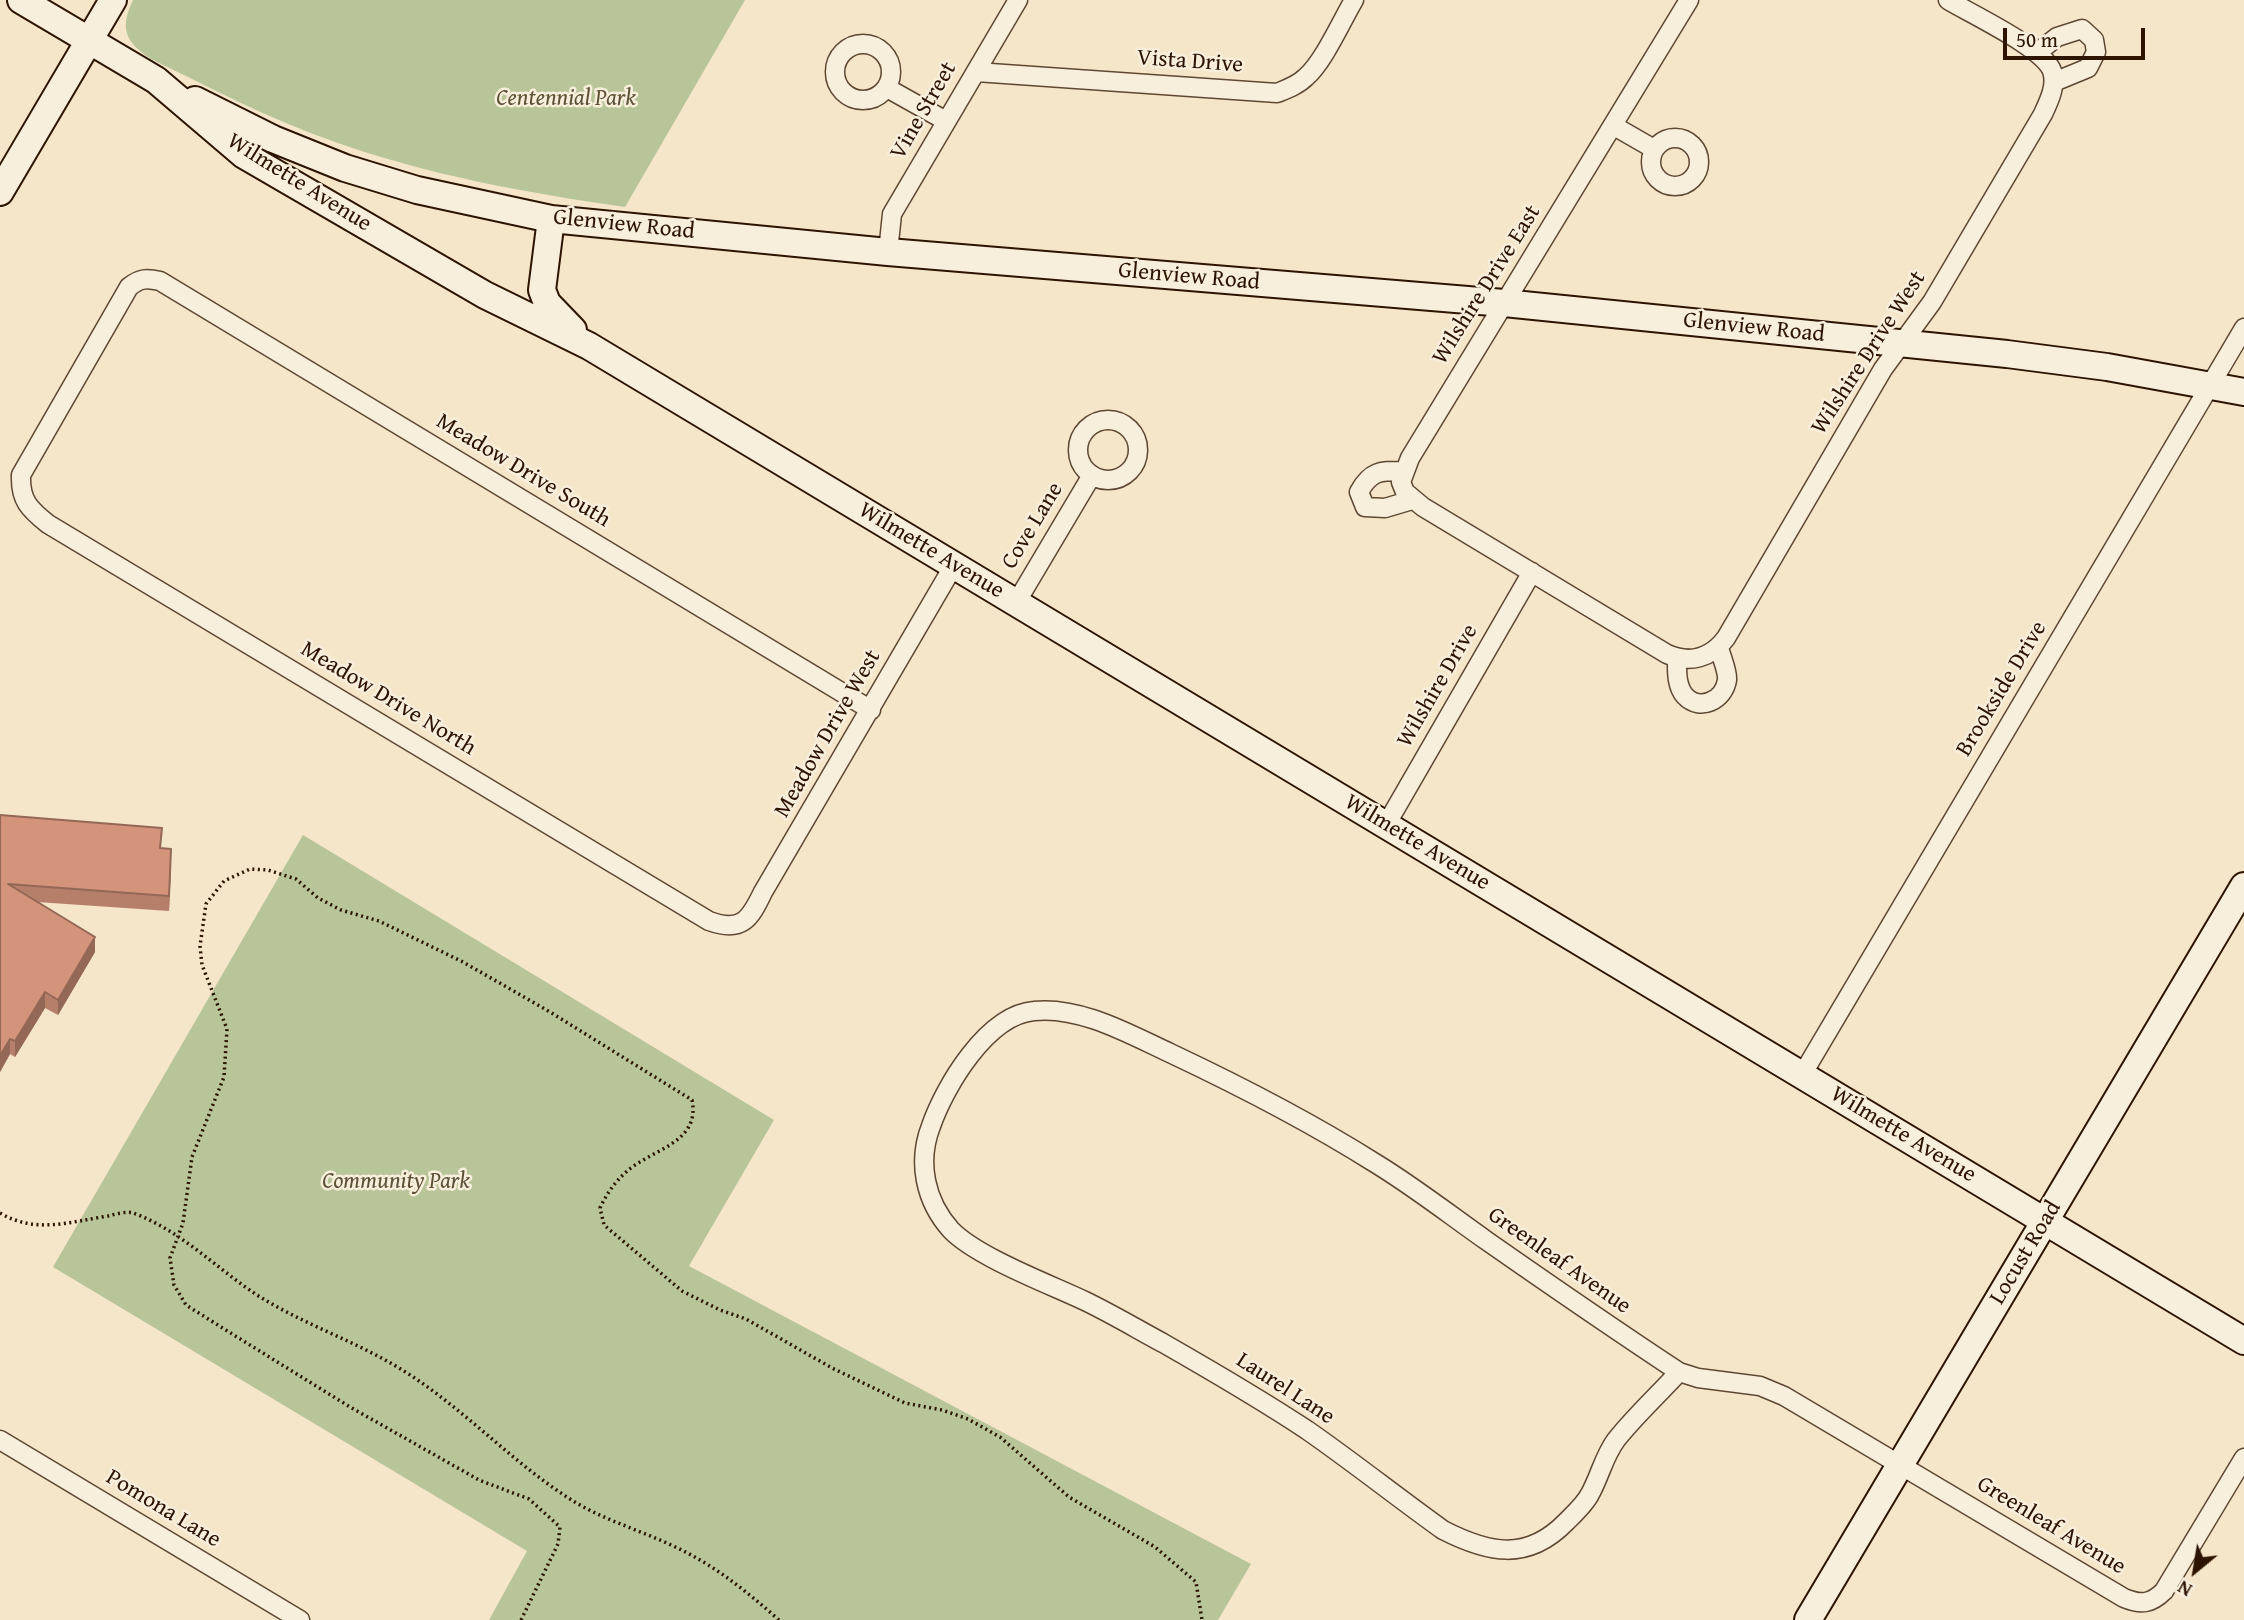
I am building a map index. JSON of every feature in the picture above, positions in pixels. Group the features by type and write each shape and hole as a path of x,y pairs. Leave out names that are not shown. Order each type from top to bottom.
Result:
{"street":[{"name":"Wilmette Avenue","path":"21,0 156,80 244,155 485,295 589,346 2244,1341"},
{"path":"0,192 113,0"},
{"name":"Vine Street","path":"888,252 892,214 1018,0"},
{"name":"Vista Drive","path":"976,72 1277,93 1306,78 1354,0"},
{"name":"Wilshire Drive East","path":"1403,471 1689,0"},
{"path":"1948,0 2038,52 2052,69 2054,82 2088,68 2096,52 2094,40 2082,29 2057,37 2038,52"},
{"name":"Glenview Road","path":"156,80 273,139 345,167 416,190 551,219 888,252 1504,303 1901,343 2107,367 2244,393"},
{"name":"Wilshire Drive West","path":"1719,647 1883,369 1932,302 2043,114 2054,82"},
{"path":"887,88 946,121"},
{"path":"1614,126 1654,149"},
{"name":"Wilmette Avenue","path":"551,219 542,290 547,303 589,346"},
{"name":"Meadow Drive North","path":"148,278 138,279 129,287 27,462 21,475 22,496 27,506 48,524 709,920 729,926 740,923"},
{"name":"Meadow Drive South","path":"148,278 174,288 871,710"},
{"name":"Brookside Drive","path":"1802,1075 2244,328"},
{"path":"1412,500 1385,508 1365,507 1359,492 1365,480 1380,471 1403,471 1401,482 1412,500 1677,658 1686,660 1701,657 1719,647 1727,679 1722,694 1710,703 1695,703 1684,695 1678,681 1677,658"},
{"name":"Cove Lane","path":"1016,603 1092,475"},
{"name":"Meadow Drive West","path":"740,923 754,912 763,892 954,565"},
{"name":"Wilshire Drive","path":"1386,825 1532,572"},
{"name":"Locust Road","path":"1808,1620 2244,886"},
{"name":"Greenleaf Avenue","path":"955,1079 979,1044 999,1026 1013,1017 1031,1011 1059,1011 1127,1033 1252,1093 1376,1163 1573,1302 1678,1372 1698,1378 1759,1386 1784,1396 2124,1598 2137,1603 2148,1603 2164,1591 2244,1458"},
{"name":"Laurel Lane","path":"955,1079 932,1123 923,1159 931,1198 951,1230 990,1256 1092,1304 1237,1386 1326,1444 1443,1530 1466,1542 1490,1548 1512,1549 1533,1547 1553,1534 1588,1497 1615,1441 1678,1372"},
{"name":"Pomona Lane","path":"0,1440 300,1620"}],"path":[{"path":"521,1620 558,1544 560,1527 554,1520 529,1499 479,1480 349,1406 186,1306 174,1285 170,1258 183,1223 192,1157 225,1077 227,1029 202,965 200,946 206,904 224,881 250,869 268,870 296,879 318,898 341,910 379,921 463,962 551,1012 692,1100 694,1112 690,1128 670,1145 625,1172 609,1191 600,1208 604,1225 682,1291 720,1310 746,1319 832,1368 905,1403 942,1410 968,1419 1000,1437 1069,1497 1155,1547 1196,1582 1202,1620"},
{"path":"0,1213 16,1221 41,1226 131,1212 177,1238 265,1300 351,1341 407,1373 463,1414 550,1486 573,1501 699,1559 730,1578 779,1620"}],"green space":[{"name":"Centennial Park","path":"133,0 745,0 625,207 551,196 442,173 370,154 288,124 151,59 142,52 127,33 127,18"},
{"name":"Community Park","path":"303,835 774,1120 689,1266 1251,1564 1218,1620 489,1620 527,1551 53,1267"}],"building":[{"path":"0,815 162,828 160,848 171,849 169,896 8,884 95,937 58,1000 45,992 15,1041 10,1039 0,1056"}]}
